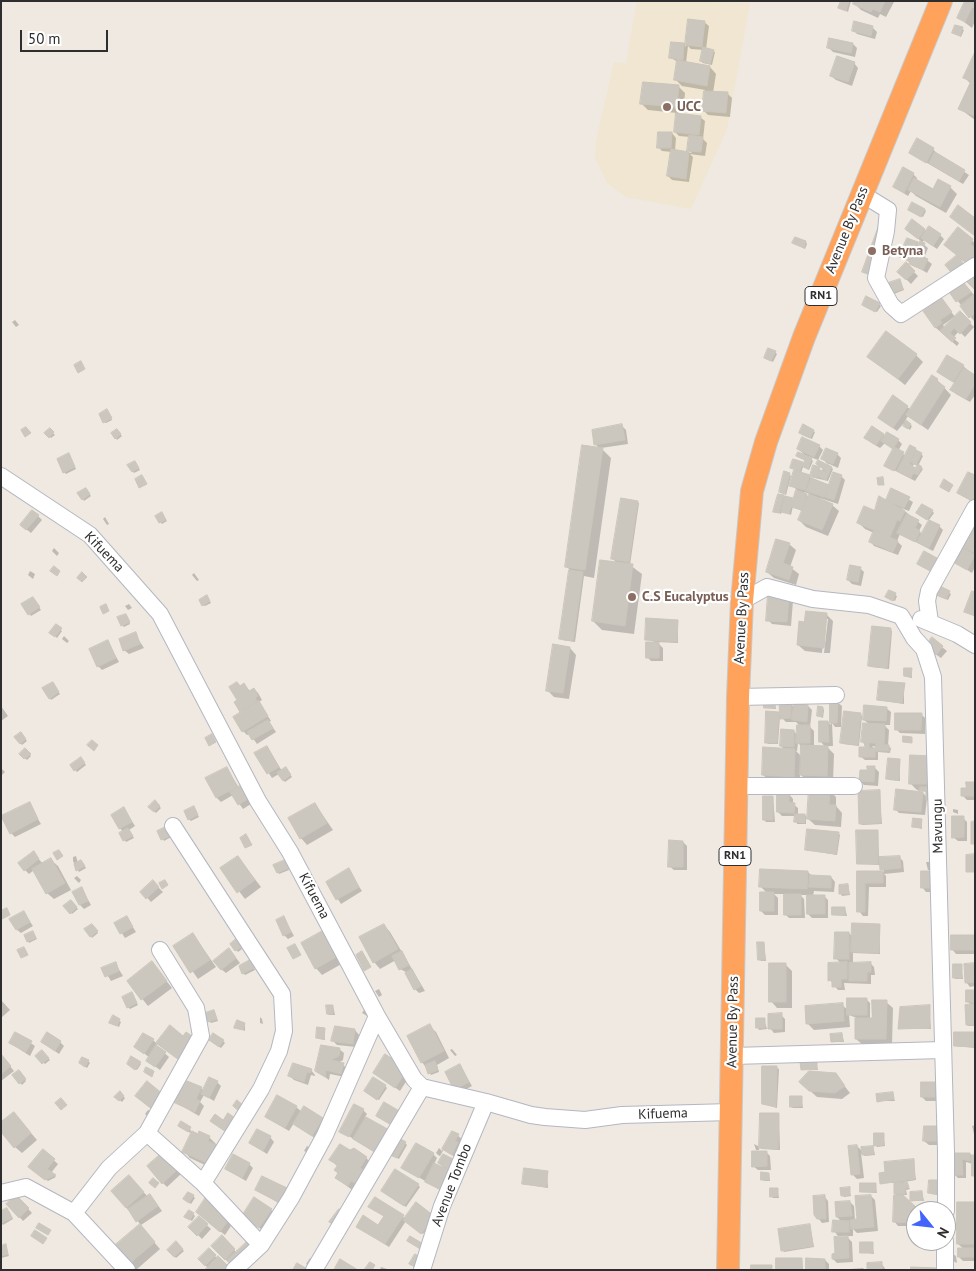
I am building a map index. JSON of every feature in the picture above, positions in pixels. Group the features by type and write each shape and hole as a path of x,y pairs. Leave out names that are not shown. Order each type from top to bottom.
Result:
{"highway":[{"name":"Avenue By Pass","path":"728,1270 738,697 742,601 752,491 766,442 801,345 941,1"}],"street":[{"path":"862,194 888,210 886,231 876,278 891,304 901,314 975,266"},
{"name":"Kifuema","path":"1,476 90,535 160,614 258,801 290,852 377,1016 414,1079 422,1087 531,1115 585,1120 622,1115 731,1112"},
{"path":"930,622 927,601 929,591 975,508"},
{"path":"742,601 767,587 813,599 869,605 901,616 930,622 957,634 975,645"},
{"name":"Mavungu","path":"901,616 914,638 924,649 933,677 946,1201"},
{"path":"738,697 836,695"},
{"path":"736,786 854,786"},
{"path":"173,826 282,994 284,1031 279,1051 261,1088 203,1183"},
{"path":"74,1213 109,1168 148,1133 201,1036 196,1008 160,950"},
{"path":"234,1270 261,1245 291,1198 325,1135 377,1016"},
{"path":"732,1056 942,1050"},
{"path":"314,1270 422,1087"},
{"name":"Avenue Tombo","path":"422,1270 442,1206 486,1102"},
{"path":"148,1133 203,1183 261,1245"},
{"path":"1,1193 26,1187 74,1213 127,1270"},
{"path":"945,1251 945,1270"}],"shaded area":[{"name":"UCC","path":"637,1 750,3 727,129 691,209 626,197 607,183 595,157 596,141 614,62 626,63"}],"building":[{"path":"841,1 849,1 846,11 838,8"},
{"path":"854,1 885,1 880,12 873,9 871,12 853,4"},
{"path":"965,1 975,1 975,8 972,7 965,22 957,18"},
{"path":"688,19 705,21 702,47 685,45"},
{"path":"854,21 873,26 871,36 852,31"},
{"path":"955,25 963,27 960,36 952,33"},
{"path":"829,38 853,43 851,53 827,48"},
{"path":"671,42 684,43 683,60 669,58"},
{"path":"703,47 714,50 710,64 700,61"},
{"path":"975,52 975,116 958,109 971,81 963,78"},
{"path":"837,56 855,62 848,82 830,76"},
{"path":"677,60 710,66 707,86 674,80"},
{"path":"643,82 679,85 677,107 640,104"},
{"path":"704,91 728,92 726,113 702,111"},
{"path":"676,113 701,116 699,135 674,132"},
{"path":"658,132 672,132 671,148 657,148"},
{"path":"689,135 703,137 701,152 687,151"},
{"path":"917,138 934,148 926,163 909,153"},
{"path":"671,149 689,152 686,179 667,176"},
{"path":"935,152 965,170 959,181 929,163"},
{"path":"903,167 914,173 904,193 893,187"},
{"path":"914,178 933,189 938,179 951,186 940,207 908,190"},
{"path":"912,202 925,209 921,217 908,210"},
{"path":"958,205 975,218 975,236 950,217"},
{"path":"912,219 925,229 918,239 905,229"},
{"path":"879,225 873,276 862,272"},
{"path":"929,226 941,234 933,246 921,238"},
{"path":"958,227 973,239 970,244 975,248 975,255 968,264 944,245"},
{"path":"795,237 806,241 804,248 792,243"},
{"path":"907,238 918,242 910,261 899,257"},
{"path":"920,241 925,243 919,255 928,259 923,270 909,264"},
{"path":"957,255 966,267 955,277 945,265"},
{"path":"906,262 915,271 906,280 897,272"},
{"path":"975,275 975,290 964,279"},
{"path":"900,279 903,289 891,293 888,283"},
{"path":"961,279 971,292 956,302 947,289"},
{"path":"975,294 975,313 969,318 960,306"},
{"path":"866,296 880,303 875,312 862,305"},
{"path":"941,297 952,312 940,320 942,323 935,328 923,311"},
{"path":"960,311 971,322 960,334 954,328 950,333 956,338 952,342 940,331"},
{"path":"886,331 917,354 898,379 867,357"},
{"path":"768,348 776,351 771,361 764,358"},
{"path":"947,355 964,365 953,382 937,372"},
{"path":"81,361 85,369 78,373 74,365"},
{"path":"964,368 975,375 975,384 966,399 950,390"},
{"path":"932,375 945,387 921,425 906,415"},
{"path":"893,395 908,406 893,428 878,418"},
{"path":"107,409 112,418 103,423 99,414"},
{"path":"906,420 911,424 908,429 903,426"},
{"path":"622,424 625,440 594,445 592,430"},
{"path":"803,424 814,430 810,438 799,433"},
{"path":"872,426 884,434 876,445 864,438"},
{"path":"26,427 31,433 25,437 21,430"},
{"path":"50,428 54,432 49,438 44,433"},
{"path":"117,429 121,434 115,439 111,433"},
{"path":"887,432 899,439 893,449 881,441"},
{"path":"802,437 820,445 814,457 797,449"},
{"path":"582,445 603,448 585,570 565,567"},
{"path":"910,445 916,448 909,463 915,468 911,478 897,471"},
{"path":"894,447 904,452 894,471 884,466"},
{"path":"826,448 838,453 833,464 821,459"},
{"path":"916,450 922,453 916,465 910,462"},
{"path":"798,452 812,458 808,469 802,466 805,460 796,456"},
{"path":"69,453 75,467 63,473 57,459"},
{"path":"793,459 803,462 800,471 790,468"},
{"path":"818,460 832,467 829,473 816,464"},
{"path":"135,461 139,468 132,472 127,465"},
{"path":"918,464 922,467 918,475 913,473"},
{"path":"813,465 820,467 817,478 810,476"},
{"path":"794,470 810,475 805,490 789,486"},
{"path":"820,470 829,473 826,480 817,476"},
{"path":"784,471 790,473 785,494 779,492"},
{"path":"833,472 842,475 834,500 825,497"},
{"path":"968,472 975,475 975,494 972,501 957,493"},
{"path":"142,475 147,484 139,488 135,479"},
{"path":"883,477 884,485 878,485 877,478"},
{"path":"811,478 829,485 824,497 806,491"},
{"path":"944,479 953,485 949,492 940,487"},
{"path":"86,488 90,494 82,500 77,493"},
{"path":"891,488 910,497 904,508 886,500"},
{"path":"796,490 807,494 802,510 791,507"},
{"path":"778,494 784,495 779,513 773,512"},
{"path":"809,494 833,504 822,530 798,520"},
{"path":"785,496 793,498 789,514 781,512"},
{"path":"879,496 905,511 900,521 875,510"},
{"path":"621,498 638,501 629,562 611,559"},
{"path":"922,504 933,510 927,520 916,513"},
{"path":"864,506 897,520 890,537 857,523"},
{"path":"32,510 39,515 26,530 20,525"},
{"path":"162,512 166,520 159,523 155,516"},
{"path":"907,514 919,520 915,528 920,531 915,542 897,533"},
{"path":"929,520 940,525 929,548 917,542"},
{"path":"973,527 975,528 975,553 963,547"},
{"path":"874,530 898,541 893,552 869,542"},
{"path":"776,539 790,543 783,563 793,567 789,580 766,572"},
{"path":"960,546 975,555 967,570 951,561"},
{"path":"924,551 937,558 930,571 917,564"},
{"path":"600,560 633,564 625,626 592,621"},
{"path":"850,565 861,567 858,582 847,580"},
{"path":"54,566 60,571 57,576 50,571"},
{"path":"569,570 583,572 573,641 559,639"},
{"path":"82,572 87,577 82,582 77,578"},
{"path":"940,586 950,591 946,599 936,595"},
{"path":"889,590 896,593 893,601 885,597"},
{"path":"972,591 975,592 975,616 964,612"},
{"path":"768,594 789,596 787,622 766,621"},
{"path":"207,595 210,601 202,606 199,600"},
{"path":"33,597 40,607 28,615 21,604"},
{"path":"106,604 109,611 103,614 100,607"},
{"path":"806,611 827,613 824,648 797,645 799,621 804,622"},
{"path":"126,614 130,622 121,626 117,617"},
{"path":"646,618 678,620 677,642 645,640"},
{"path":"56,624 62,628 55,637 49,633"},
{"path":"872,626 891,628 887,668 868,666"},
{"path":"136,632 140,644 123,651 119,639"},
{"path":"932,637 943,646 936,655 925,647"},
{"path":"108,640 116,658 97,667 89,649"},
{"path":"646,642 659,642 659,658 646,658"},
{"path":"553,644 570,647 563,693 546,691"},
{"path":"904,668 912,668 911,677 904,676"},
{"path":"879,681 905,683 902,703 877,700"},
{"path":"53,682 59,692 49,699 42,688"},
{"path":"237,682 240,686 244,683 249,691 254,688 258,696 255,698 257,701 240,712 234,702 237,700 229,687"},
{"path":"830,700 838,701 837,723 830,723"},
{"path":"259,701 268,716 242,732 233,717"},
{"path":"764,702 775,702 775,708 764,708"},
{"path":"791,702 791,718 780,719 779,703"},
{"path":"794,703 808,705 807,722 792,720"},
{"path":"864,705 887,707 886,721 863,720"},
{"path":"818,706 823,707 822,717 817,716"},
{"path":"766,711 779,712 777,743 765,743"},
{"path":"844,711 861,713 858,745 840,743"},
{"path":"895,713 922,713 921,730 895,730"},
{"path":"268,720 273,728 252,740 247,732"},
{"path":"819,721 828,721 829,742 819,742"},
{"path":"863,723 885,724 884,744 861,742"},
{"path":"797,725 810,725 810,743 796,743"},
{"path":"781,729 794,730 794,747 780,746"},
{"path":"21,732 26,739 20,744 14,737"},
{"path":"212,734 216,742 209,746 205,738"},
{"path":"903,736 912,737 912,743 903,742"},
{"path":"92,740 98,745 94,751 87,745"},
{"path":"865,743 869,743 869,748 875,748 875,757 859,757 859,747 865,747"},
{"path":"876,744 889,745 889,751 876,751"},
{"path":"801,745 828,746 827,776 800,775"},
{"path":"267,746 279,767 267,774 254,753"},
{"path":"763,747 795,749 794,777 762,775"},
{"path":"25,748 31,754 24,759 19,754"},
{"path":"910,755 933,756 932,784 909,784"},
{"path":"81,757 85,763 74,771 70,765"},
{"path":"888,758 900,759 899,780 886,779"},
{"path":"867,766 875,766 874,782 859,781 860,770 867,770"},
{"path":"227,767 237,787 216,798 205,778"},
{"path":"286,767 291,775 283,781 277,773"},
{"path":"966,782 975,782 975,796 961,796 961,788 966,788"},
{"path":"243,784 251,797 238,805 230,792"},
{"path":"920,787 935,787 935,800 926,800 926,791 919,791"},
{"path":"809,788 830,789 829,805 836,805 835,821 807,819"},
{"path":"896,789 923,792 921,812 894,810"},
{"path":"880,790 881,823 859,824 858,791"},
{"path":"777,793 789,793 789,802 795,803 794,813 777,812"},
{"path":"763,796 773,796 773,820 763,820"},
{"path":"155,800 160,806 154,812 148,807"},
{"path":"30,802 38,819 10,834 1,816"},
{"path":"315,803 327,823 300,839 288,818"},
{"path":"194,806 198,815 188,820 184,811"},
{"path":"124,807 132,822 119,829 111,815"},
{"path":"795,814 805,814 805,823 794,822"},
{"path":"952,816 964,816 964,837 952,838"},
{"path":"913,818 922,819 921,828 912,827"},
{"path":"975,821 975,844 971,844 971,822"},
{"path":"168,826 172,835 161,840 157,831"},
{"path":"128,828 133,836 123,841 119,833"},
{"path":"807,829 839,832 836,854 805,850"},
{"path":"856,830 878,830 878,864 857,864"},
{"path":"246,834 252,845 245,848 240,838"},
{"path":"669,840 683,841 683,867 668,867"},
{"path":"59,850 63,856 57,860 53,853"},
{"path":"34,851 39,859 24,871 18,863"},
{"path":"975,854 975,872 966,872 966,855"},
{"path":"238,856 255,880 237,893 220,868"},
{"path":"900,856 901,868 880,870 879,857"},
{"path":"51,858 65,883 46,894 32,869"},
{"path":"81,860 85,866 76,871 74,864"},
{"path":"285,860 289,868 277,873 273,865"},
{"path":"349,868 359,887 336,900 326,882"},
{"path":"760,869 808,871 807,889 759,887"},
{"path":"857,871 883,871 883,883 865,883 865,912 857,912"},
{"path":"921,871 935,871 935,888 921,888"},
{"path":"810,875 831,876 831,888 809,887"},
{"path":"153,880 159,887 146,899 140,892"},
{"path":"165,880 168,885 162,889 159,883"},
{"path":"848,884 849,894 839,894 839,885"},
{"path":"82,887 88,901 79,905 72,892"},
{"path":"760,892 774,892 774,911 760,911"},
{"path":"784,894 801,894 801,915 784,915"},
{"path":"807,895 825,895 825,914 807,914"},
{"path":"71,900 77,907 70,914 63,906"},
{"path":"832,907 845,907 845,915 832,915"},
{"path":"7,908 10,915 2,919 1,911"},
{"path":"24,911 30,922 16,930 9,919"},
{"path":"127,916 133,927 120,934 114,923"},
{"path":"284,916 291,932 283,936 276,920"},
{"path":"852,923 880,924 879,953 851,952"},
{"path":"92,924 98,931 90,937 84,929"},
{"path":"384,924 398,949 373,963 359,937"},
{"path":"326,929 340,955 315,969 301,943"},
{"path":"33,931 36,938 27,942 24,935"},
{"path":"835,932 849,932 849,959 834,959"},
{"path":"193,933 210,960 190,973 173,946"},
{"path":"951,935 975,935 975,950 951,950"},
{"path":"236,939 242,947 235,951 230,944"},
{"path":"757,942 764,942 765,960 758,960"},
{"path":"295,944 301,955 293,959 287,948"},
{"path":"24,947 28,955 21,958 17,950"},
{"path":"229,948 236,958 221,970 213,961"},
{"path":"362,951 371,967 364,971 356,955"},
{"path":"402,951 409,965 399,970 392,956"},
{"path":"250,960 254,968 242,974 239,966"},
{"path":"152,961 167,981 141,1000 127,981"},
{"path":"116,962 119,971 105,977 101,968"},
{"path":"847,962 847,979 841,979 841,987 832,987 832,980 828,981 828,963"},
{"path":"871,962 871,972 867,972 867,981 849,981 849,963"},
{"path":"769,963 786,963 786,1002 769,1002"},
{"path":"975,963 975,982 965,983 964,964"},
{"path":"953,964 962,964 962,978 953,978"},
{"path":"412,969 421,986 414,990 405,973"},
{"path":"966,990 975,990 975,1002 966,1002"},
{"path":"132,992 137,1003 127,1008 122,997"},
{"path":"847,998 867,998 867,1015 847,1015"},
{"path":"872,1000 887,1000 886,1039 855,1039 855,1018 872,1018"},
{"path":"843,1003 844,1021 806,1024 805,1006"},
{"path":"975,1004 975,1025 966,1025 965,1005"},
{"path":"326,1005 333,1005 333,1014 327,1014"},
{"path":"930,1005 930,1028 898,1029 900,1007"},
{"path":"214,1010 217,1019 208,1022 205,1013"},
{"path":"782,1013 782,1029 768,1029 768,1014"},
{"path":"113,1015 120,1019 117,1026 109,1023"},
{"path":"756,1018 765,1018 765,1028 756,1028"},
{"path":"237,1020 245,1023 243,1030 234,1028"},
{"path":"430,1024 444,1051 421,1063 407,1036"},
{"path":"170,1025 183,1036 186,1032 195,1038 179,1060 156,1043"},
{"path":"335,1026 355,1029 353,1044 331,1041"},
{"path":"317,1027 325,1028 324,1039 316,1038"},
{"path":"15,1032 32,1041 26,1052 9,1043"},
{"path":"47,1032 61,1041 55,1051 41,1042"},
{"path":"954,1032 975,1032 975,1047 954,1046"},
{"path":"143,1033 154,1039 144,1054 134,1047"},
{"path":"213,1033 224,1040 219,1047 209,1040"},
{"path":"842,1033 843,1041 831,1042 830,1034"},
{"path":"156,1045 166,1052 155,1067 146,1061"},
{"path":"321,1045 340,1048 339,1056 331,1060 344,1063 341,1074 326,1070 325,1077 315,1071"},
{"path":"42,1050 49,1058 42,1064 35,1056"},
{"path":"1,1054 11,1066 1,1074"},
{"path":"385,1054 408,1069 395,1088 373,1073"},
{"path":"131,1056 141,1062 135,1070 127,1064"},
{"path":"82,1057 89,1060 85,1067 79,1063"},
{"path":"435,1061 438,1070 428,1074 425,1065"},
{"path":"817,1061 817,1069 801,1070 800,1062"},
{"path":"293,1063 312,1069 310,1073 307,1072 304,1082 288,1076"},
{"path":"460,1064 469,1082 454,1090 445,1072"},
{"path":"762,1066 777,1066 776,1107 762,1104"},
{"path":"146,1067 154,1071 152,1077 144,1072"},
{"path":"19,1070 26,1079 19,1084 12,1075"},
{"path":"809,1071 836,1073 845,1086 835,1093 809,1091 799,1082"},
{"path":"209,1077 218,1081 209,1098 201,1094"},
{"path":"373,1077 386,1085 377,1100 364,1091"},
{"path":"147,1081 164,1095 153,1110 135,1096"},
{"path":"187,1081 202,1087 196,1099 200,1101 195,1112 173,1102"},
{"path":"921,1082 935,1082 935,1097 921,1097"},
{"path":"120,1091 124,1096 119,1101 114,1097"},
{"path":"893,1092 894,1099 877,1102 876,1094"},
{"path":"277,1095 297,1106 285,1128 265,1117"},
{"path":"790,1096 802,1096 802,1106 790,1107"},
{"path":"61,1098 67,1105 61,1110 55,1103"},
{"path":"237,1100 245,1107 240,1112 233,1106"},
{"path":"384,1102 401,1112 393,1126 376,1116"},
{"path":"354,1104 364,1109 349,1137 339,1132"},
{"path":"304,1106 323,1118 312,1136 293,1124"},
{"path":"14,1112 31,1133 14,1148 1,1132 1,1122"},
{"path":"228,1113 235,1118 226,1132 210,1121 215,1114 223,1120"},
{"path":"760,1113 779,1113 778,1149 759,1148"},
{"path":"366,1117 391,1131 378,1154 353,1139"},
{"path":"181,1121 191,1127 188,1132 178,1126"},
{"path":"924,1126 937,1126 937,1141 923,1141"},
{"path":"257,1129 271,1136 263,1151 249,1143"},
{"path":"192,1131 198,1134 199,1131 210,1136 208,1141 220,1147 212,1165 182,1152"},
{"path":"452,1131 459,1134 455,1141 458,1142 452,1155 442,1149"},
{"path":"874,1133 884,1133 884,1145 874,1146"},
{"path":"399,1138 406,1142 397,1158 390,1155"},
{"path":"416,1143 434,1153 419,1178 401,1168"},
{"path":"340,1144 350,1150 354,1148 367,1157 360,1168 365,1171 357,1184 351,1181 348,1186 335,1178 338,1173 334,1170 338,1165 329,1160"},
{"path":"857,1145 860,1174 851,1175 848,1146"},
{"path":"873,1146 874,1154 862,1155 861,1147"},
{"path":"43,1149 55,1159 41,1177 28,1167"},
{"path":"752,1151 767,1151 767,1166 752,1167"},
{"path":"163,1152 178,1169 162,1184 147,1166"},
{"path":"952,1153 970,1153 970,1161 962,1159 963,1175 953,1175"},
{"path":"233,1154 250,1163 242,1178 225,1169"},
{"path":"443,1154 459,1162 453,1172 438,1163"},
{"path":"972,1155 975,1155 975,1176 972,1176"},
{"path":"914,1159 915,1179 880,1184 879,1173 885,1172 884,1162"},
{"path":"434,1163 455,1173 445,1192 425,1182"},
{"path":"524,1168 548,1171 546,1187 522,1184"},
{"path":"47,1169 56,1175 45,1180 41,1177"},
{"path":"395,1169 419,1184 404,1206 381,1191"},
{"path":"761,1172 769,1173 769,1180 761,1180"},
{"path":"129,1175 144,1192 126,1208 111,1191"},
{"path":"262,1176 287,1188 280,1203 255,1190"},
{"path":"153,1178 159,1183 155,1188 149,1183"},
{"path":"929,1180 937,1180 936,1194 928,1193"},
{"path":"907,1182 909,1187 905,1189 905,1194 894,1194 894,1183"},
{"path":"860,1183 876,1183 876,1192 860,1192"},
{"path":"850,1187 850,1195 841,1196 840,1188"},
{"path":"770,1188 778,1188 778,1196 770,1197"},
{"path":"922,1191 923,1200 910,1201 910,1192"},
{"path":"188,1192 194,1195 189,1203 183,1199"},
{"path":"150,1194 158,1206 136,1222 128,1209"},
{"path":"16,1195 29,1208 19,1218 6,1204"},
{"path":"825,1195 826,1219 817,1219 814,1215 813,1196"},
{"path":"871,1195 874,1227 851,1229 850,1220 857,1219 855,1196"},
{"path":"894,1195 903,1195 909,1201 906,1201 906,1223 893,1222"},
{"path":"206,1197 232,1215 220,1232 196,1212"},
{"path":"254,1197 272,1209 259,1228 242,1216"},
{"path":"375,1197 404,1215 385,1244 356,1227 363,1215 378,1225 384,1216 368,1207"},
{"path":"850,1201 852,1216 836,1217 835,1202"},
{"path":"416,1202 434,1216 421,1234 403,1220"},
{"path":"957,1202 975,1202 975,1244 957,1244"},
{"path":"7,1208 12,1218 1,1223 1,1211"},
{"path":"339,1209 345,1213 336,1226 329,1222"},
{"path":"189,1210 194,1213 190,1220 184,1217"},
{"path":"199,1216 208,1224 197,1236 188,1227"},
{"path":"833,1220 849,1221 849,1232 832,1232"},
{"path":"39,1223 51,1230 48,1235 36,1228"},
{"path":"140,1224 155,1242 129,1264 114,1246"},
{"path":"810,1224 813,1246 781,1251 778,1229"},
{"path":"35,1230 47,1238 43,1244 31,1236"},
{"path":"222,1235 235,1249 225,1260 211,1246"},
{"path":"410,1236 425,1245 422,1250 407,1241"},
{"path":"848,1236 849,1258 832,1259 832,1254 835,1253 834,1237"},
{"path":"250,1239 257,1246 234,1267 227,1260"},
{"path":"176,1241 183,1249 174,1257 167,1250"},
{"path":"860,1242 873,1242 873,1253 860,1253"},
{"path":"6,1244 8,1254 1,1256 1,1246"},
{"path":"209,1248 216,1255 205,1266 198,1259"},
{"path":"958,1248 975,1248 975,1257 958,1257"},
{"path":"415,1254 420,1257 415,1267 409,1264"},
{"path":"218,1256 229,1267 226,1270 205,1270"},
{"path":"776,1258 802,1258 802,1270 776,1270"},
{"path":"806,1258 825,1259 825,1270 806,1270"},
{"path":"340,1259 358,1270 334,1270"},
{"path":"370,1262 375,1265 372,1270 365,1269"},
{"path":"882,1262 882,1270 867,1270 867,1263"},
{"path":"297,1263 309,1270 293,1270"},
{"path":"751,1265 772,1265 772,1270 751,1270"},
{"path":"911,1267 937,1268 937,1270 911,1270"}],"place":[{"name":"UCC","path":"667,107"},
{"name":"Betyna","path":"872,251"},
{"name":"C.S Eucalyptus","path":"632,597"}]}
